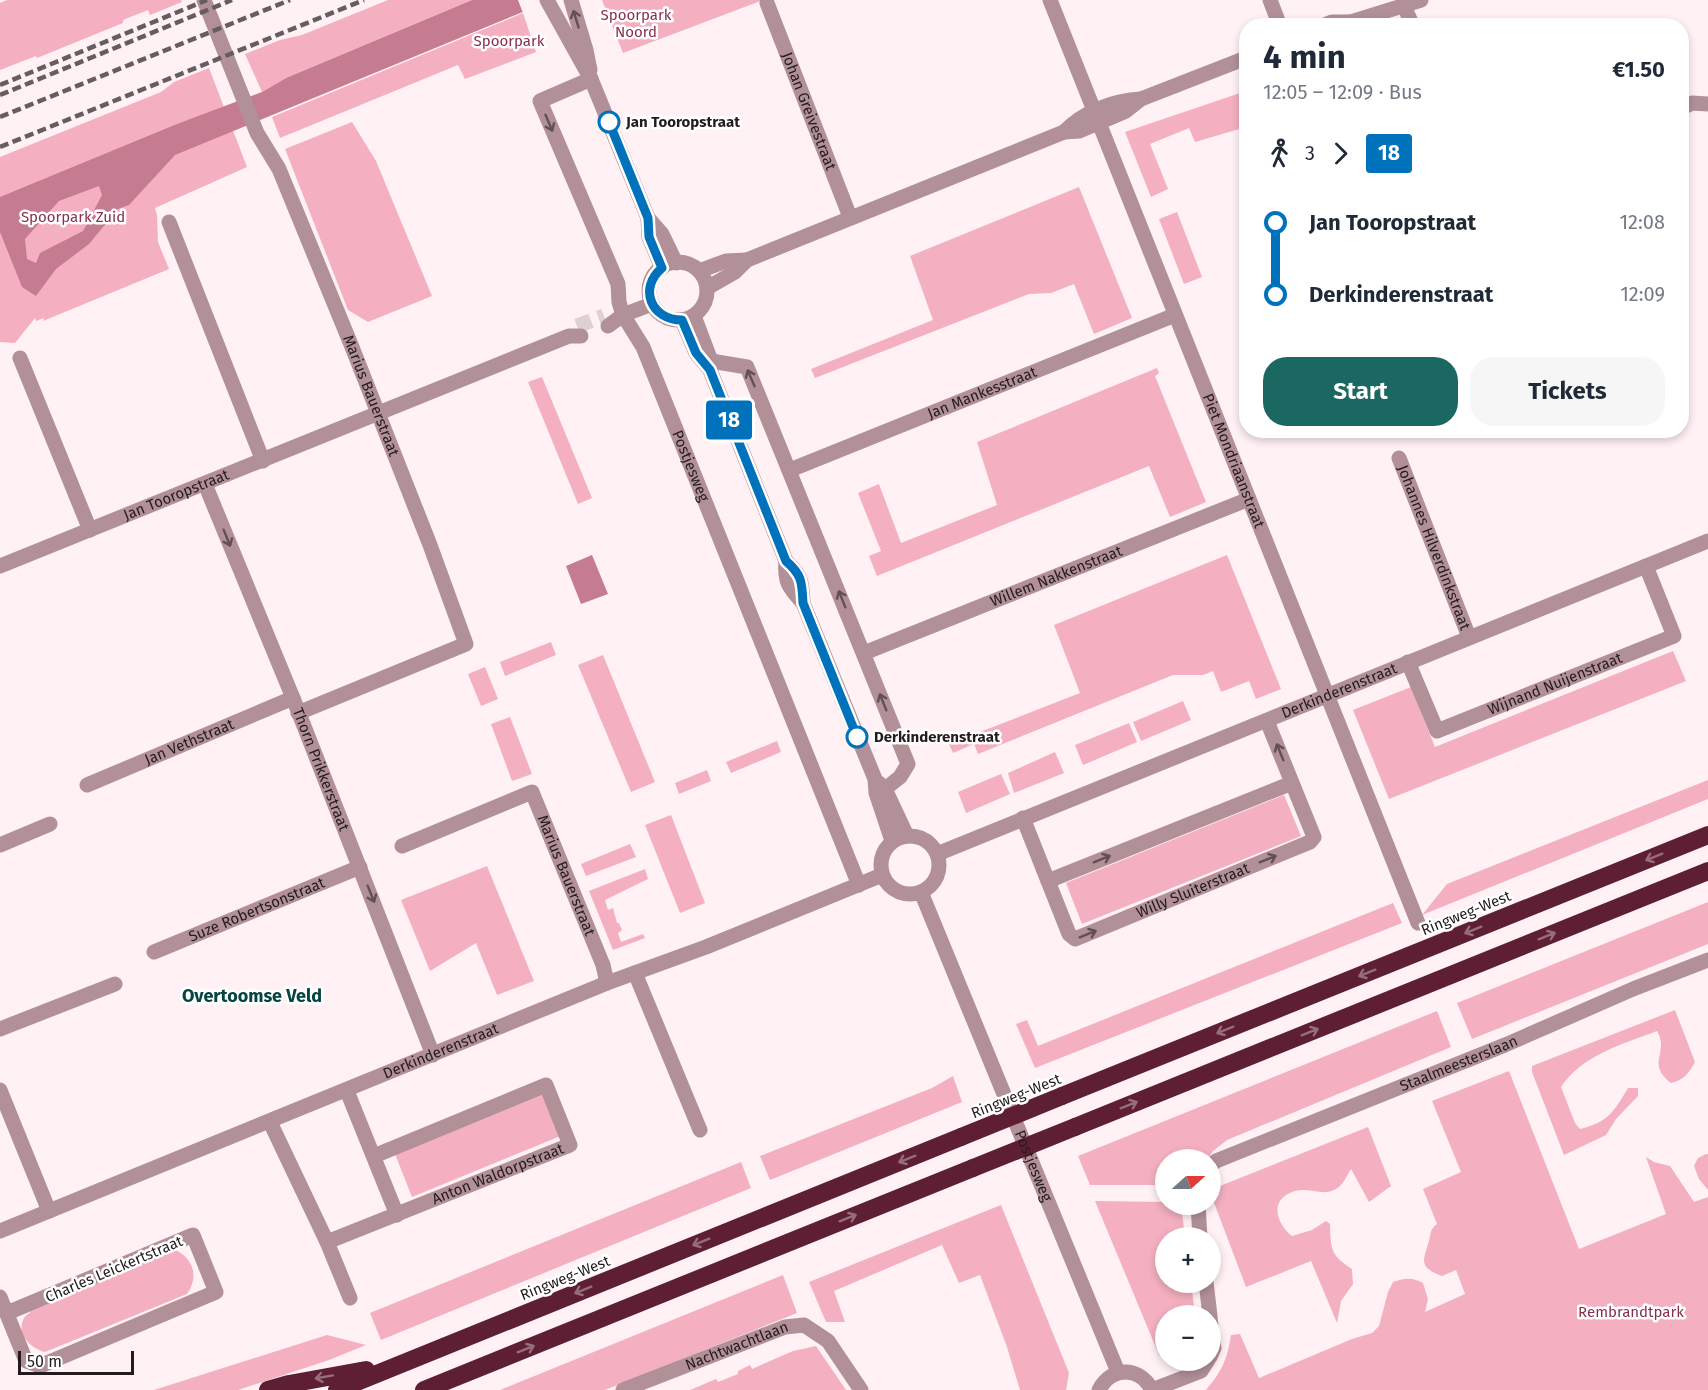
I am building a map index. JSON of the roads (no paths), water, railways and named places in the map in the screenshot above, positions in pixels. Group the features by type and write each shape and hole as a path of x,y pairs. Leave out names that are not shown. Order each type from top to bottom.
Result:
{"highway":[{"name":"Ringweg-West","path":"336,1390 1708,835"},
{"path":"424,1390 1708,871"},
{"path":"268,1390 288,1383 401,1364"}],"street":[{"name":"Marius Bauerstraat","path":"204,0 257,133 279,169 430,544 466,644 446,653"},
{"path":"571,0 586,50 591,79"},
{"name":"Piet Mondriaanstraat","path":"1050,0 1418,924"},
{"path":"1270,0 1277,18"},
{"path":"1364,18 1421,0"},
{"path":"548,1 591,79 648,218 649,237 669,265"},
{"name":"Johan Greivestraat","path":"767,3 850,218"},
{"path":"1403,4 1409,18"},
{"path":"699,271 726,261 747,260 1064,132 1075,120 1097,117 1123,100 1141,99 1239,61"},
{"name":"Postjesweg","path":"591,79 540,101 618,284 619,302 623,315 643,346 859,885"},
{"path":"1689,105 1708,104"},
{"path":"169,222 262,461"},
{"path":"707,288 735,272 747,260"},
{"path":"686,263 699,271 707,288 705,304 688,318 668,318 661,315 652,304 649,291 653,278 669,265 686,263"},
{"path":"606,321 652,304"},
{"name":"Jan Mankesstraat","path":"790,470 1175,315"},
{"path":"688,318 696,353 710,366 786,561 800,576 803,603 880,784 907,836"},
{"name":"Jan Tooropstraat","path":"0,566 576,333"},
{"path":"20,358 90,530"},
{"path":"710,366 747,367 908,764 900,777 880,784 876,793 892,841"},
{"name":"Johannes Hilverdinkstraat","path":"1399,458 1469,637"},
{"name":"Thorn Prikkerstraat","path":"205,484 360,867 433,1055"},
{"name":"Willem Nakkenstraat","path":"864,653 1249,499"},
{"name":"Derkinderenstraat","path":"937,854 1469,637 1646,566 1707,545"},
{"name":"Wijnand Nuijenstraat","path":"1408,662 1437,731 1674,636 1646,566"},
{"name":"Jan Vethstraat","path":"87,785 295,706 446,653"},
{"name":"Willy Sluiterstraat","path":"1023,818 1069,934 1075,939 1310,842 1314,837 1267,721"},
{"path":"1048,881 1292,783"},
{"name":"Marius Bauerstraat","path":"402,846 532,792 603,965 607,983"},
{"path":"0,845 50,824"},
{"path":"907,836 919,837 930,844 937,854 939,865 937,876 931,886 921,892 902,894 886,884 880,865 882,855 892,841 907,836"},
{"name":"Suze Robertsonstraat","path":"154,952 360,867"},
{"name":"Derkinderenstraat","path":"0,1232 607,983 706,947 882,875"},
{"name":"Postjesweg","path":"921,892 1118,1372"},
{"name":"Staalmeesterslaan","path":"1221,1159 1505,1045 1634,989 1708,960"},
{"path":"635,973 700,1130"},
{"path":"0,1029 115,984"},
{"name":"Anton Waldorpstraat","path":"327,1242 570,1145 546,1085 374,1156"},
{"path":"0,1090 49,1211"},
{"path":"347,1091 397,1215"},
{"path":"270,1122 327,1242 350,1298"},
{"name":"Charles Leickertstraat","path":"0,1297 26,1361 40,1366 216,1292 193,1235 7,1313"},
{"name":"Nachtwachtlaan","path":"623,1390 785,1327 804,1325 828,1341 861,1390"},
{"path":"1099,1390 1107,1378 1118,1372 1128,1371 1137,1374 1145,1379 1152,1390 1201,1371"}],"tunnel":[{"path":"577,326 604,316"}],"railway":[{"path":"0,85 207,0"},
{"path":"0,95 232,0"},
{"path":"0,117 290,0"},
{"path":"0,147 364,0"}],"place":[{"name":"Jan Tooropstraat","path":"609,122"},
{"name":"Derkinderenstraat","path":"857,737"}],"district":[{"name":"Overtoomse Veld","path":"252,996"}],"park label":[{"name":"Spoorpark Noord","path":"636,24"},
{"name":"Spoorpark","path":"509,41"},
{"name":"Spoorpark Zuid","path":"73,217"},
{"name":"Rembrandtpark","path":"1631,1312"}]}
